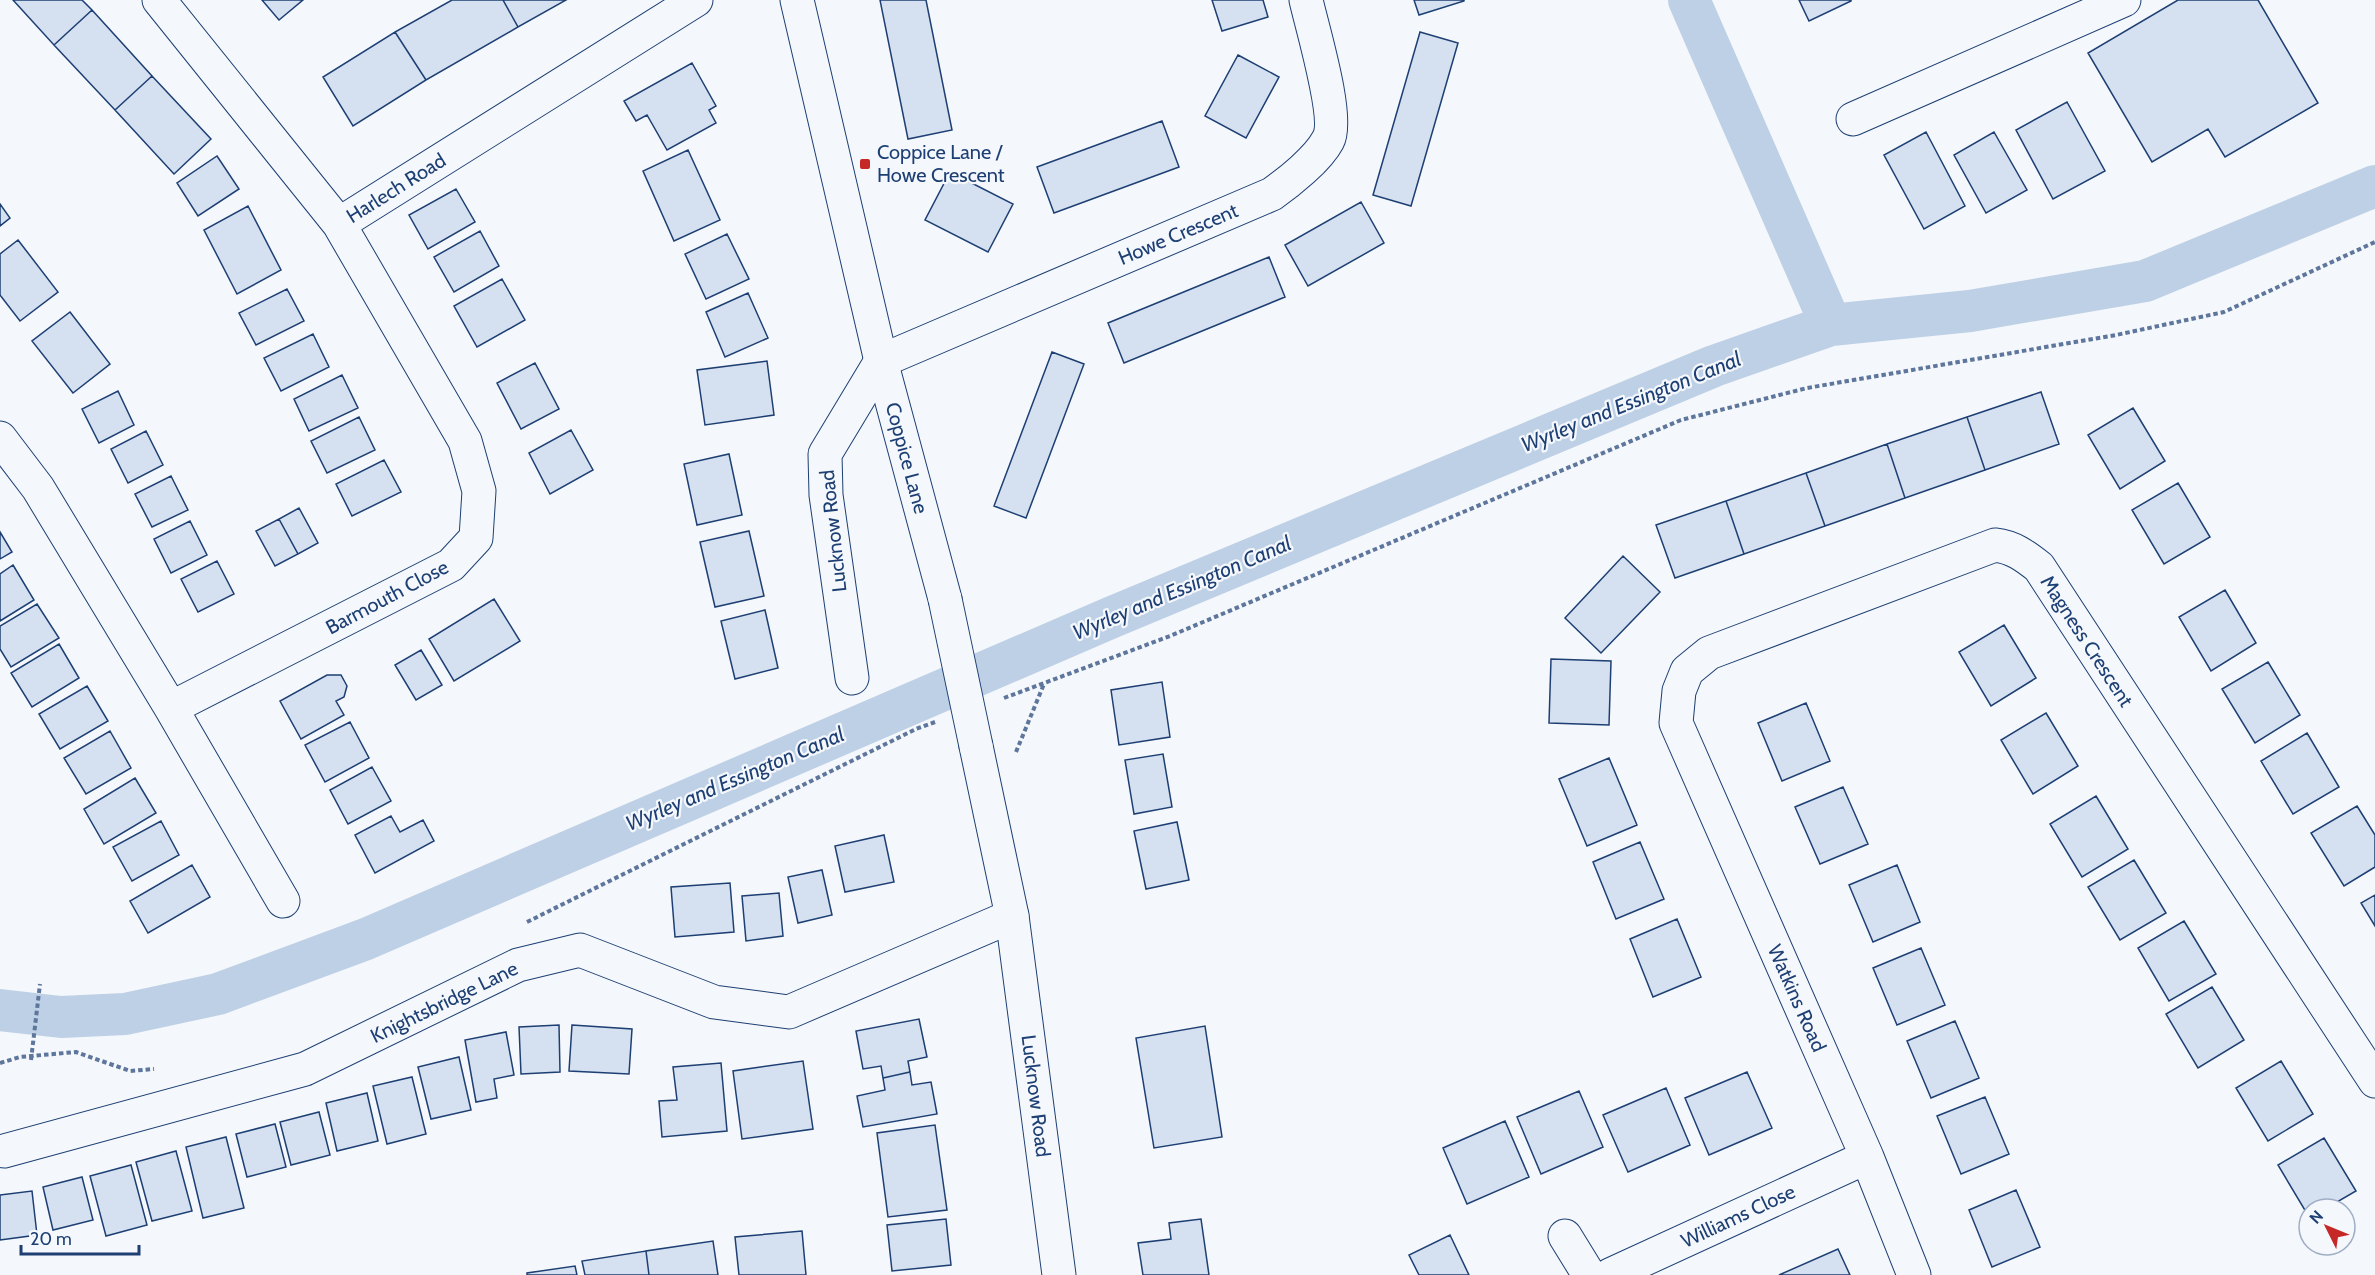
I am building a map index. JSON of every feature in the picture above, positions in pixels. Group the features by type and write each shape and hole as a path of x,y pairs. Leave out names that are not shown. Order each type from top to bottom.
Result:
{"street":[{"name":"Harlech Road","path":"159,0 339,224 696,0"},
{"name":"Coppice Lane","path":"797,0 881,361 945,599 1012,916"},
{"name":"Howe Crescent","path":"881,361 1272,194 1298,175 1329,139 1331,110 1306,0"},
{"path":"1853,119 2124,0"},
{"name":"Barmouth Close","path":"171,708 452,565 476,538 480,491 465,441 339,224"},
{"name":"Lucknow Road","path":"852,678 826,495 825,454 881,361"},
{"path":"0,438 38,488 171,708 283,901"},
{"name":"Magness Crescent","path":"1676,723 1678,691 1687,671 1709,652 1995,545 2008,546 2039,567 2375,1081"},
{"name":"Watkins Road","path":"1676,723 1867,1156 1914,1275"},
{"name":"Lucknow Road","path":"1012,916 1059,1275"},
{"name":"Knightsbridge Lane","path":"4,1151 305,1069 518,965 580,950 714,1002 789,1012 1012,916"},
{"name":"Williams Close","path":"1610,1275 1867,1156"},
{"path":"1565,1236 1589,1275"}],"path":[{"path":"998,700 1170,636 1681,420 1806,388 2116,335 2224,312 2375,242"},
{"path":"520,926 916,729 937,722"},
{"path":"30,1060 40,984"},
{"path":"0,1063 20,1057 76,1052 130,1071 163,1068"}],"building":[{"path":"13,0 82,0 92,10 54,45"},
{"path":"262,0 303,0 279,20"},
{"path":"452,0 503,0 518,27 426,80 395,32"},
{"path":"503,0 566,0 518,27"},
{"path":"880,0 926,0 952,130 908,139"},
{"path":"1212,0 1263,0 1268,17 1222,31"},
{"path":"1414,0 1464,0 1464,1 1419,15"},
{"path":"1799,0 1851,0 1851,1 1809,21"},
{"path":"2178,0 2258,0 2318,103 2225,157 2208,129 2152,162 2088,53"},
{"path":"92,10 152,76 115,110 54,45"},
{"path":"395,32 426,80 353,126 323,77"},
{"path":"1420,32 1458,43 1411,206 1373,195"},
{"path":"1238,55 1279,77 1246,138 1205,116"},
{"path":"692,63 716,106 709,110 716,123 667,150 647,115 636,121 624,101"},
{"path":"152,76 211,139 174,174 115,110"},
{"path":"2067,102 2105,171 2053,199 2016,130"},
{"path":"1162,121 1179,167 1054,213 1037,167"},
{"path":"1926,132 1965,206 1924,229 1884,155"},
{"path":"1994,132 2027,190 1986,213 1954,155"},
{"path":"688,150 720,220 674,241 643,171"},
{"path":"217,156 239,189 198,216 177,183"},
{"path":"950,172 1013,204 988,252 925,220"},
{"path":"456,189 475,222 428,249 409,215"},
{"path":"1361,202 1384,243 1308,286 1285,245"},
{"path":"0,204 10,218 0,226"},
{"path":"248,206 281,270 237,294 204,230"},
{"path":"480,231 499,266 454,292 434,257"},
{"path":"727,234 749,279 706,299 685,254"},
{"path":"18,240 58,292 20,321 0,295 0,254"},
{"path":"1269,257 1285,297 1124,363 1108,323"},
{"path":"502,279 525,320 477,347 454,306"},
{"path":"287,289 304,321 256,345 239,313"},
{"path":"748,293 768,338 725,357 706,312"},
{"path":"70,312 110,364 73,393 32,341"},
{"path":"313,334 329,367 281,391 264,358"},
{"path":"1052,352 1084,364 1026,518 994,506"},
{"path":"767,361 774,415 705,425 697,370"},
{"path":"535,363 559,409 521,429 497,383"},
{"path":"342,375 358,408 309,431 294,399"},
{"path":"118,391 134,425 99,443 82,409"},
{"path":"2041,392 2059,444 1985,470 1967,417"},
{"path":"2133,408 2165,461 2120,489 2088,435"},
{"path":"359,417 375,450 327,473 311,441"},
{"path":"1967,417 1985,470 1905,498 1887,444"},
{"path":"571,430 593,470 550,494 529,453"},
{"path":"146,431 163,465 128,483 111,449"},
{"path":"1887,444 1905,498 1825,526 1806,473"},
{"path":"729,454 742,515 697,525 684,464"},
{"path":"384,460 401,492 352,516 336,484"},
{"path":"1806,473 1825,526 1744,554 1726,501"},
{"path":"171,476 188,510 152,527 135,494"},
{"path":"2178,483 2210,537 2164,564 2132,510"},
{"path":"1726,501 1744,554 1675,578 1656,525"},
{"path":"299,508 318,543 298,554 279,519"},
{"path":"279,519 298,554 275,566 256,531"},
{"path":"190,521 207,555 171,573 154,539"},
{"path":"749,531 764,596 715,607 700,542"},
{"path":"0,532 12,552 0,559"},
{"path":"1623,556 1660,592 1601,653 1565,618"},
{"path":"217,561 234,594 198,612 181,579"},
{"path":"13,565 34,600 0,621 0,574"},
{"path":"2225,590 2256,643 2211,671 2179,617"},
{"path":"494,599 520,641 454,681 429,639"},
{"path":"37,604 59,638 11,667 0,649 0,626"},
{"path":"765,610 778,668 735,679 721,621"},
{"path":"2004,625 2036,678 1991,706 1959,652"},
{"path":"59,644 79,678 32,707 11,673"},
{"path":"421,650 442,685 416,700 395,665"},
{"path":"1551,659 1611,661 1609,725 1549,723"},
{"path":"2268,662 2300,715 2255,743 2222,689"},
{"path":"327,675 341,675 347,686 344,697 336,701 344,715 301,739 280,701"},
{"path":"1162,682 1170,737 1119,745 1111,690"},
{"path":"87,686 108,721 60,749 39,714"},
{"path":"1806,703 1830,761 1782,781 1758,723"},
{"path":"2046,713 2078,766 2033,794 2001,740"},
{"path":"350,722 369,758 325,782 305,745"},
{"path":"110,731 131,768 86,794 64,758"},
{"path":"2307,733 2339,787 2293,814 2261,761"},
{"path":"1163,754 1172,807 1134,814 1125,760"},
{"path":"1609,758 1637,825 1587,846 1559,779"},
{"path":"372,767 391,801 348,824 330,790"},
{"path":"135,778 156,813 104,844 84,809"},
{"path":"1843,787 1868,844 1820,864 1795,807"},
{"path":"2096,796 2128,849 2082,877 2050,824"},
{"path":"2357,806 2375,835 2375,867 2344,886 2311,833"},
{"path":"391,816 400,832 423,820 434,841 375,873 355,835"},
{"path":"161,821 179,855 132,881 113,847"},
{"path":"1177,822 1189,880 1146,889 1134,831"},
{"path":"884,835 894,882 845,892 835,846"},
{"path":"1640,842 1664,899 1616,919 1593,862"},
{"path":"2134,860 2166,913 2120,940 2088,887"},
{"path":"192,865 210,897 148,933 130,901"},
{"path":"1897,865 1920,922 1873,942 1849,885"},
{"path":"822,870 832,915 798,923 788,877"},
{"path":"730,883 734,932 675,937 671,887"},
{"path":"779,893 783,936 746,941 742,896"},
{"path":"2375,895 2375,926 2361,903"},
{"path":"1677,919 1701,977 1653,997 1630,939"},
{"path":"2184,921 2216,974 2169,1001 2138,948"},
{"path":"1921,948 1945,1005 1897,1025 1873,968"},
{"path":"2212,987 2244,1040 2198,1068 2166,1014"},
{"path":"919,1019 927,1057 908,1061 910,1072 883,1078 881,1066 863,1069 856,1031"},
{"path":"1955,1021 1979,1078 1931,1098 1907,1041"},
{"path":"559,1025 560,1072 521,1074 519,1027"},
{"path":"572,1025 632,1029 629,1074 569,1071"},
{"path":"1205,1026 1222,1137 1154,1148 1136,1038"},
{"path":"506,1032 514,1075 494,1079 497,1098 476,1102 465,1040"},
{"path":"459,1057 471,1110 431,1119 418,1067"},
{"path":"803,1061 813,1129 742,1139 733,1071"},
{"path":"2281,1061 2313,1114 2268,1141 2236,1088"},
{"path":"721,1063 727,1131 662,1137 659,1101 677,1100 673,1067"},
{"path":"910,1072 912,1085 931,1082 937,1114 863,1127 857,1096 885,1090 883,1078"},
{"path":"1747,1072 1772,1128 1709,1155 1685,1098"},
{"path":"412,1077 426,1134 387,1144 373,1086"},
{"path":"1666,1088 1690,1145 1628,1172 1603,1115"},
{"path":"1579,1091 1603,1147 1541,1174 1517,1117"},
{"path":"367,1093 378,1141 337,1151 326,1103"},
{"path":"1985,1097 2009,1154 1961,1174 1937,1116"},
{"path":"319,1112 330,1155 291,1165 280,1122"},
{"path":"1505,1121 1529,1177 1467,1204 1443,1148"},
{"path":"275,1124 286,1167 247,1177 236,1134"},
{"path":"935,1125 947,1210 888,1217 877,1133"},
{"path":"226,1137 244,1208 203,1218 186,1147"},
{"path":"2324,1138 2356,1191 2346,1197 2297,1197 2278,1165"},
{"path":"176,1151 192,1211 152,1221 136,1162"},
{"path":"131,1165 147,1225 106,1236 90,1176"},
{"path":"82,1177 93,1220 53,1230 43,1187"},
{"path":"2016,1190 2040,1247 1992,1267 1969,1210"},
{"path":"32,1191 37,1235 0,1240 0,1195"},
{"path":"946,1219 951,1265 892,1271 887,1225"},
{"path":"1201,1219 1209,1275 1143,1275 1138,1243 1171,1239 1169,1223"},
{"path":"802,1231 806,1275 739,1275 735,1237"},
{"path":"1450,1235 1469,1275 1419,1275 1409,1255"},
{"path":"713,1241 718,1275 649,1275 646,1251"},
{"path":"1838,1249 1850,1275 1779,1275"},
{"path":"646,1251 649,1275 585,1275 582,1261"},
{"path":"575,1266 577,1275 527,1275 527,1273"}],"waterway":[{"path":"1689,0 1831,325"},
{"name":"Wyrley and Essington Canal","path":"0,1010 61,1017 125,1014 218,994 366,939 1110,618 1714,366 1831,325 1970,311 2145,281 2375,186"}],"place":[{"name":"Coppice Lane / Howe Crescent","path":"865,164"}]}
